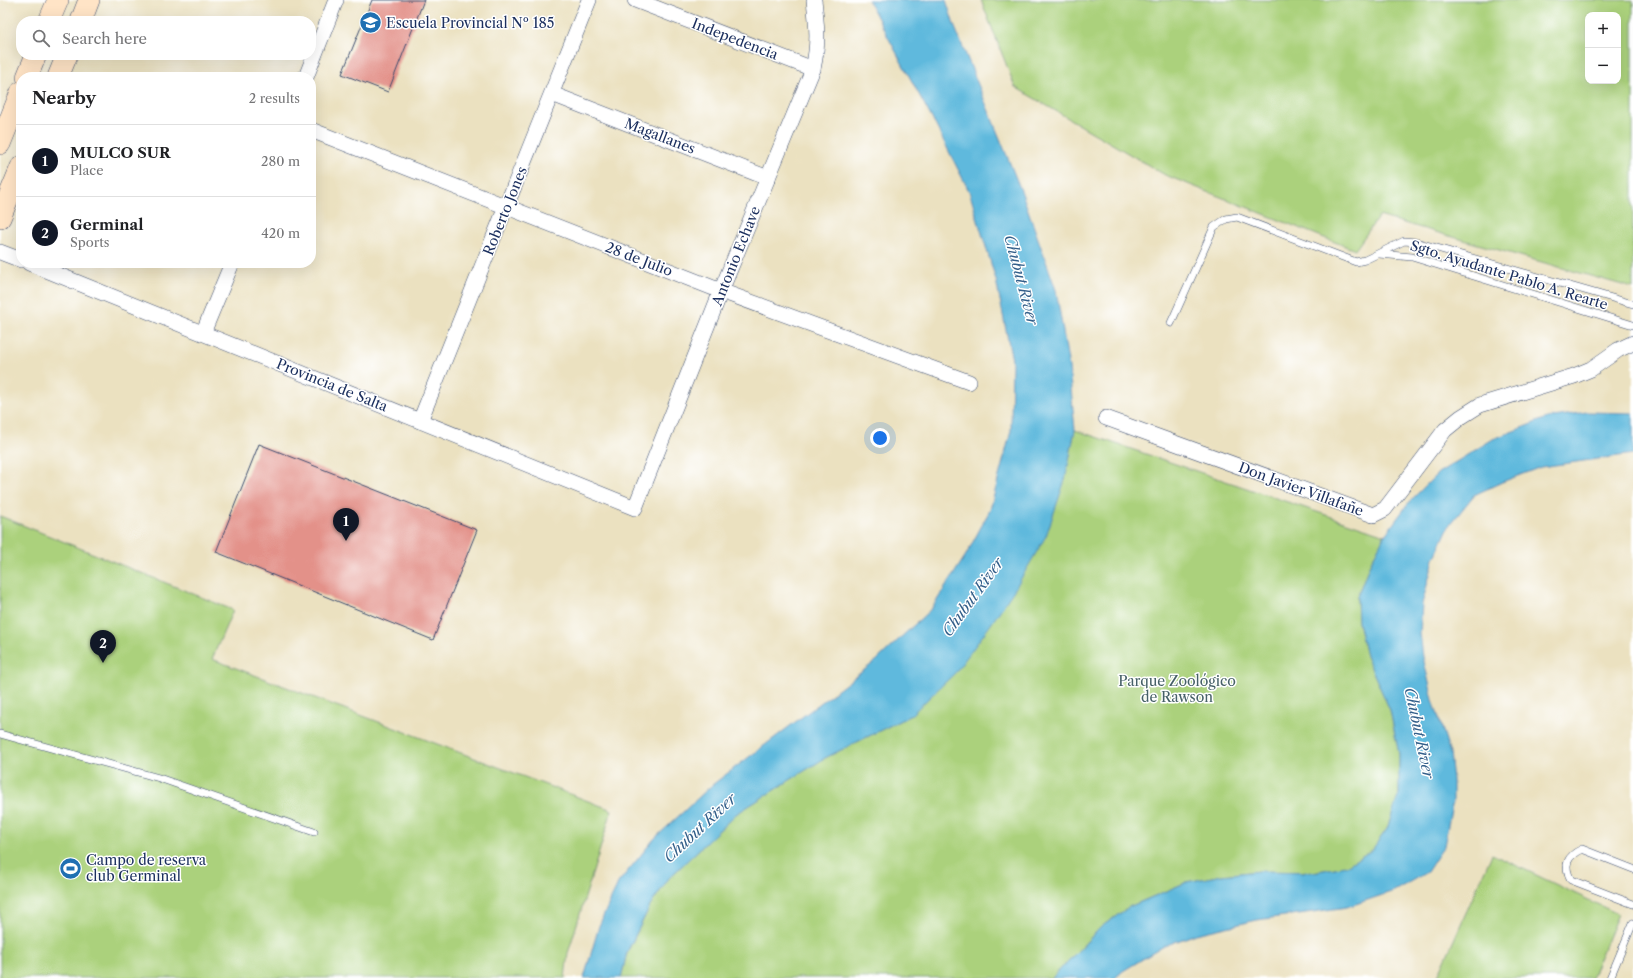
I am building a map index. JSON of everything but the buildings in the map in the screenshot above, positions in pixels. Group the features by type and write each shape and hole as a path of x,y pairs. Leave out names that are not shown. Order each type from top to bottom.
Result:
{"main road":[{"path":"51,16 58,0"},
{"path":"83,16 88,0"},
{"path":"29,72 34,60"},
{"path":"60,72 65,60"},
{"path":"0,144 16,104"},
{"path":"0,218 16,179"}],"street":[{"name":"Roberto Jones","path":"420,421 589,0"},
{"name":"Indepedencia","path":"635,0 813,69"},
{"name":"Antonio Echave","path":"635,508 721,291 813,69 817,50 818,34 814,0"},
{"path":"316,46 330,2"},
{"path":"308,72 311,60"},
{"name":"Magallanes","path":"552,94 768,178"},
{"name":"28 de Julio","path":"316,132 721,291 969,382"},
{"path":"0,252 16,258"},
{"name":"Provincia de Salta","path":"40,268 635,508"},
{"path":"203,333 230,268"},
{"name":"Don Javier Villafañe","path":"1106,418 1373,515 1385,509 1445,430 1461,417 1480,405 1574,376 1591,369 1618,350 1633,343"}],"lane":[{"path":"1172,324 1214,227 1226,219 1237,217 1356,262 1379,254"},
{"name":"Sgto. Ayudante Pablo A. Rearte","path":"1379,254 1404,242 1416,242 1633,304"},
{"name":"Sgto. Ayudante Pablo A. Rearte","path":"1379,254 1412,257 1633,325"},
{"path":"0,734 159,778 314,832"},
{"path":"1633,868 1582,849 1570,857 1566,867 1571,880 1633,904"},
{"path":"1610,978 1633,923"}],"green space":[{"path":"981,0 1633,0 1633,288 1379,216 1355,250 1165,175 1015,87"},
{"name":"Parque Zoológico de Rawson","path":"1075,430 1385,535 1369,566 1357,597 1358,622 1366,656 1390,710 1399,754 1399,794 1387,829 1372,850 1346,866 1313,872 1259,871 1222,875 1187,882 1129,907 1101,927 1052,978 621,978 627,953 650,906 669,878 736,814 825,758 911,715 1065,480"},
{"path":"0,516 233,610 212,659 612,810 568,953 565,978 0,978"},
{"path":"1492,854 1618,914 1591,978 1437,978"}],"water":[{"name":"Chubut River","path":"868,0 946,0 954,25 1022,193 1056,290 1069,367 1075,430 1065,480 1046,536 1016,587 955,673 911,715 825,758 736,814 669,878 650,906 627,952 621,978 584,978 599,926 618,883 654,839 712,785 876,661 932,608 966,555 990,510 1011,431 1012,360 996,280 969,191 936,126"},
{"name":"Chubut River","path":"1587,412 1633,413 1633,454 1541,467 1474,495 1449,526 1434,559 1422,604 1420,633 1423,657 1433,700 1450,753 1453,780 1453,800 1444,846 1427,872 1394,891 1347,907 1257,920 1196,934 1164,946 1123,971 1115,978 1052,978 1101,927 1129,907 1187,882 1222,875 1259,871 1313,872 1346,866 1372,850 1387,829 1399,794 1399,754 1390,710 1366,656 1358,622 1357,597 1369,566 1385,535 1410,501 1438,473 1493,439 1547,418"}],"place":[{"name":"Escuela Provincial Nº 185","path":"371,23"},
{"name":"MULCO SUR","path":"346,541"},
{"name":"Germinal","path":"103,663"},
{"name":"Campo de reserva club Germinal","path":"71,868"}]}
